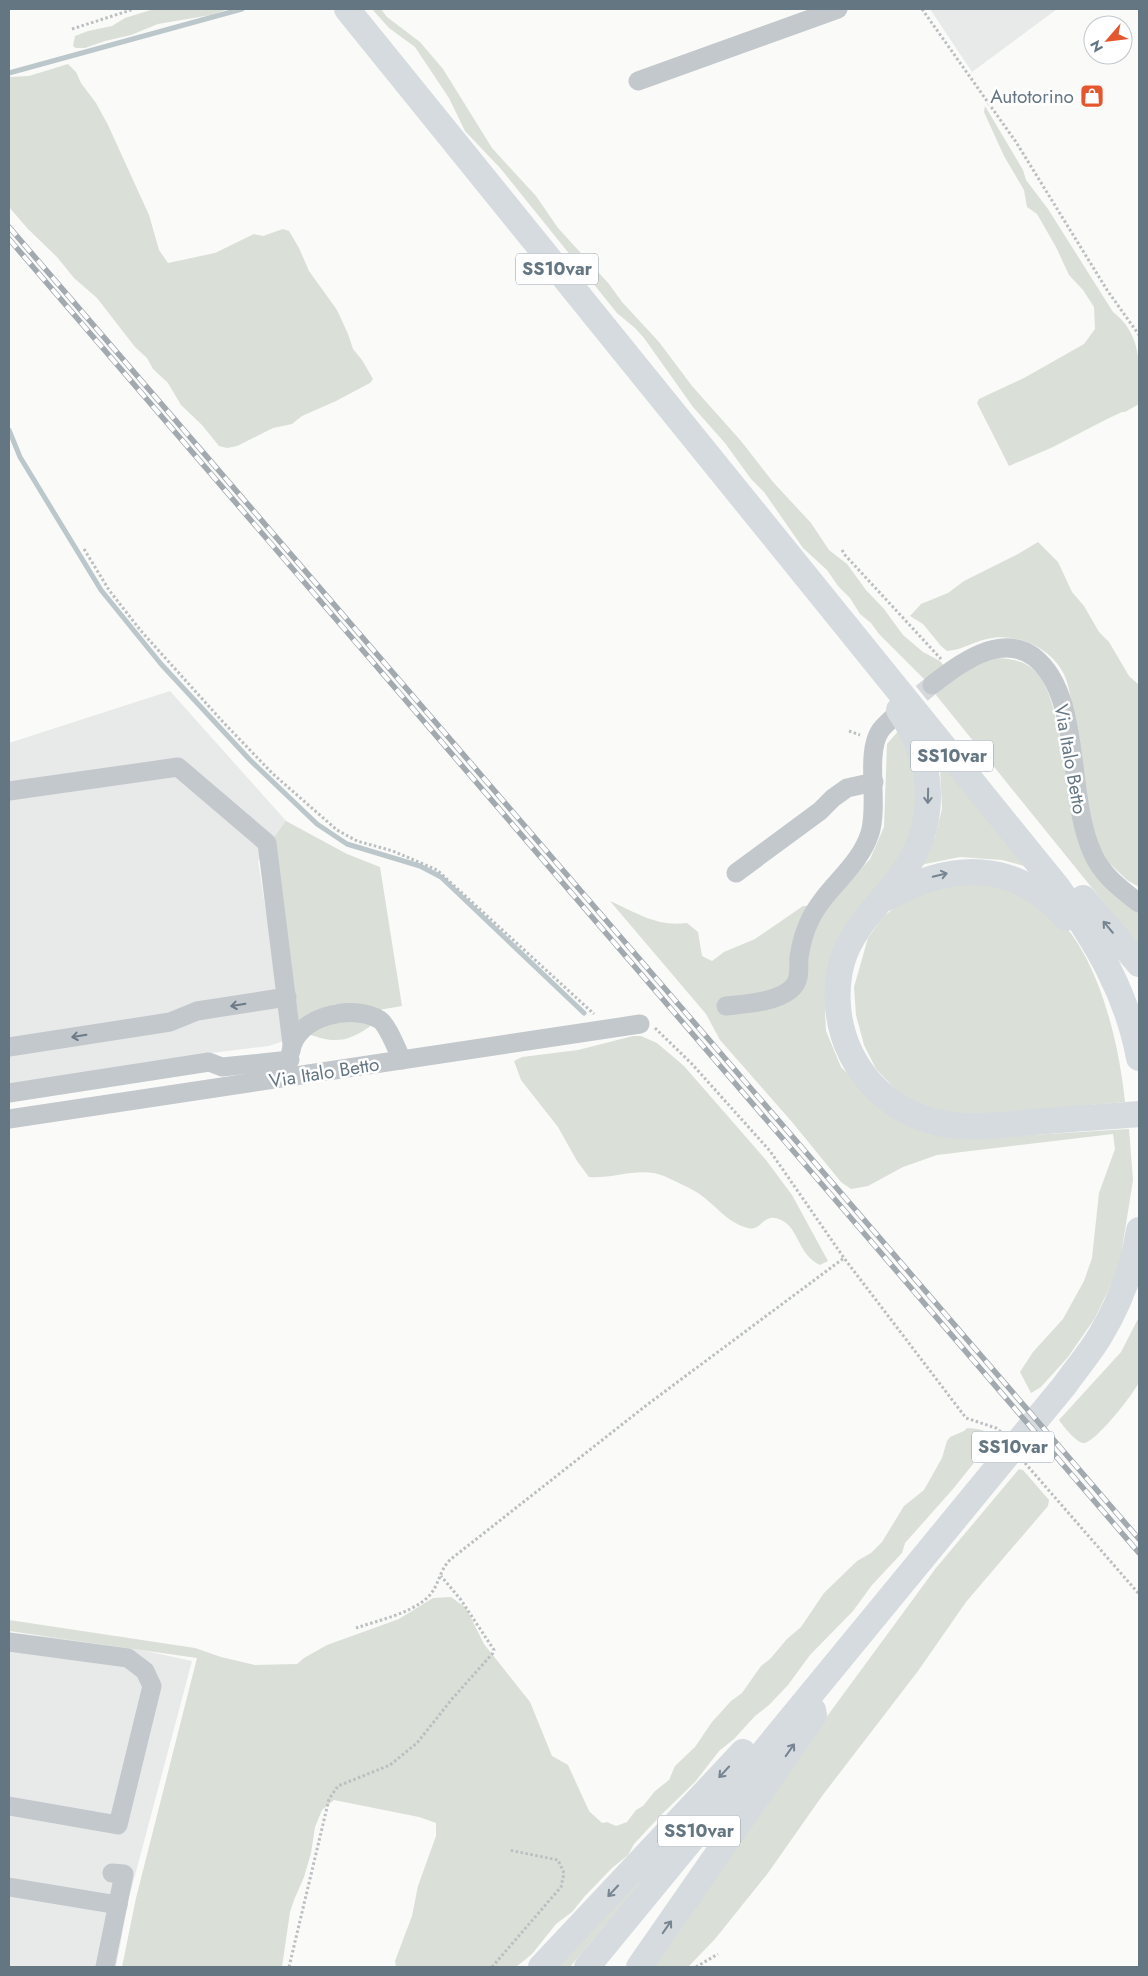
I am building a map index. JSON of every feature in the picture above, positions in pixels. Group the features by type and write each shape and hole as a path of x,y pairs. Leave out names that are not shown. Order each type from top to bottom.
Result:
{"highway":[{"name":"SS10var","path":"347,9 1059,889 1105,960 1128,1012 1139,1058"},
{"path":"871,658 876,682 906,721 920,747 926,768 929,793 922,834 912,860 866,917 852,939 842,962 837,994 839,1021 848,1049 866,1080 887,1100 911,1115 931,1121 965,1126 1139,1114"},
{"path":"1031,854 1056,866 1139,964"},
{"path":"880,902 915,884 952,872 972,871 1003,875 1022,883 1049,901 1065,917 1082,941 1111,996 1128,1012"},
{"name":"SS10var","path":"587,1967 1064,1386 1131,1288 1139,1230"},
{"path":"541,1967 785,1706 811,1694 814,1715 640,1967"}],"street":[{"path":"638,82 838,9"},
{"name":"Via Italo Betto","path":"932,685 974,656 994,649 1010,648 1027,653 1043,665 1055,682 1065,710 1081,817 1093,854 1102,870 1139,903"},
{"path":"726,1006 768,999 786,992 794,985 799,976 802,939 809,921 829,890 857,859 870,832 873,815 874,757 877,738 896,714"},
{"path":"9,790 178,767 267,843 287,997 290,1060"},
{"path":"736,873 820,811 847,788 874,782"},
{"path":"9,1047 170,1022 197,1011 287,997"},
{"path":"290,1060 302,1031 325,1016 338,1012 363,1013 381,1021 402,1060"},
{"name":"Via Italo Betto","path":"9,1119 290,1060 402,1060 640,1024"},
{"path":"9,1093 209,1062 222,1067 290,1060"},
{"path":"9,1642 128,1658 145,1670 152,1686 118,1826 9,1806"},
{"path":"105,1967 124,1874 112,1873"},
{"path":"9,1887 118,1905"}],"path":[{"path":"72,30 134,9"},
{"path":"922,9 1016,142 1107,290 1139,335"},
{"path":"84,549 109,590 141,631 273,774 337,830 357,841 393,851 437,870 593,1013 602,1030"},
{"path":"842,550 952,670"},
{"path":"640,1024 655,1028 668,1040 770,1151 844,1258 966,1418 996,1428 1003,1434"},
{"path":"356,1628 409,1609 427,1598 441,1576 443,1566 451,1559 648,1404 844,1258"},
{"path":"1020,1456 1139,1594"},
{"path":"289,1967 329,1799 338,1786 390,1765 417,1743 452,1699 493,1653 494,1650 462,1600 441,1576"},
{"path":"492,1967 560,1886 564,1873 558,1860 509,1850"},
{"path":"696,1967 718,1954"}],"shaded area":[{"path":"154,9 229,9 211,15 158,24 131,35 85,48 73,46 75,36 112,26 125,18"},
{"path":"372,9 381,9 387,17 420,42 443,69 492,148 536,196 558,228 659,342 692,386 741,441 773,482 811,523 829,550 847,564 903,635 923,652 940,661 944,666 926,681 879,634 871,623 860,614 850,598 838,586 827,570 803,548 764,492 751,479 725,443 693,407 644,338 617,313 501,169 465,131 449,98 415,47 389,28"},
{"path":"930,9 1057,9 972,72"},
{"path":"68,64 76,72 108,125 149,215 159,250 168,263 215,253 254,234 263,236 283,229 289,231 309,271 337,310 353,349 373,379 370,383 302,416 292,424 273,428 237,446 227,448 219,446 202,425 181,405 168,383 153,369 147,358 135,347 97,298 74,278 57,257 28,229 9,207 9,77 29,76"},
{"path":"985,106 1023,170 1026,180 1048,209 1113,312 1123,321 1130,332 1135,342 1139,366 1139,404 1053,447 1009,466 977,403 979,399 1024,378 1084,344 1095,329 1094,307 1083,290 1069,275 1037,214 1027,207 1024,190 1004,156 984,112"},
{"path":"1038,542 1058,562 1072,592 1084,606 1099,632 1109,642 1129,676 1139,685 1139,887 1127,880 1107,861 1089,827 1068,684 1055,661 1039,648 1019,639 997,637 947,651 923,624 910,616 921,604 948,593 964,581"},
{"path":"991,658 1008,659 1024,663 1034,670 1044,683 1058,726 1075,828 1080,846 1084,856 1097,874 1139,910 1139,946 936,695 937,692 975,666"},
{"path":"170,691 288,823 258,861 286,1040 269,1046 9,1084 9,743"},
{"path":"900,729 920,777 914,827 906,855 830,969 825,1012 826,1031 841,1067 880,1107 998,1137 1129,1129 1133,1180 1119,1268 1095,1318 1068,1357 1041,1387 1031,1393 1020,1372 1033,1352 1063,1319 1084,1281 1092,1258 1099,1193 1115,1149 1113,1134 937,1155 903,1167 868,1186 851,1189 841,1182 792,1122 720,1040 706,1014 610,901 657,921 676,924 687,923 698,932 702,956 712,961 724,952 755,939 803,906 828,905 870,859 884,827 887,744"},
{"path":"944,767 1028,867 1002,860 960,857 925,864 920,867 935,837 942,809 940,768"},
{"path":"286,821 347,854 380,867 402,1006 373,1011 335,1004 317,1010 298,1027 270,843"},
{"path":"996,881 1053,913 1069,931 1083,952 1104,1001 1112,1027 1125,1102 974,1115 934,1112 915,1104 894,1088 876,1069 864,1045 856,1015 854,987 868,938 884,916 902,902 928,888"},
{"path":"342,1017 372,1025 356,1035 342,1040 326,1039 308,1034"},
{"path":"633,1036 641,1036 657,1043 684,1066 766,1160 792,1195 828,1261 820,1265 812,1260 792,1229 781,1220 770,1218 753,1228 741,1226 727,1218 698,1193 664,1176 655,1173 636,1172 589,1177 577,1161 558,1127 521,1080 514,1061 522,1057 578,1050"},
{"path":"1139,1317 1139,1382 1130,1396 1096,1436 1083,1443 1080,1442 1059,1420 1121,1352"},
{"path":"967,1428 985,1431 992,1439 953,1489 905,1543 902,1553 872,1585 853,1611 810,1655 788,1685 734,1739 719,1751 695,1782 634,1844 628,1855 612,1868 572,1912 556,1924 532,1954 516,1967 396,1967 395,1961 412,1916 418,1886 436,1836 436,1823 419,1817 334,1800 322,1810 315,1827 311,1853 304,1877 290,1912 282,1967 122,1967 136,1898 197,1658 9,1631 9,1620 195,1648 221,1657 255,1665 297,1664 327,1645 399,1619 433,1598 451,1597 466,1608 484,1644 530,1702 552,1756 568,1765 589,1811 602,1823 607,1822 616,1826 627,1822 655,1791 669,1780 675,1766 695,1747 712,1722 731,1701 742,1693 761,1666 801,1627 824,1593 857,1561 871,1553 882,1542 904,1506 924,1490 942,1458 947,1441 950,1437"},
{"path":"1019,1469 1023,1470 1049,1500 1048,1506 966,1602 918,1671 822,1796 768,1873 715,1939 688,1967 650,1967 764,1809 828,1715 936,1568"},
{"path":"9,1633 105,1642 192,1661 129,1898 116,1967 9,1967"},
{"path":"704,1805 570,1967 555,1967"}],"waterway":[{"path":"9,73 242,9"},
{"path":"9,430 20,457 101,590 161,664 250,760 317,824 347,844 420,866 441,877 584,1013"}],"tunnel":[{"path":"900,711 932,685"}],"railway":[{"path":"9,227 1139,1539"},
{"path":"9,239 1139,1553"}],"place":[{"name":"Autotorino","path":"1092,96"}]}
